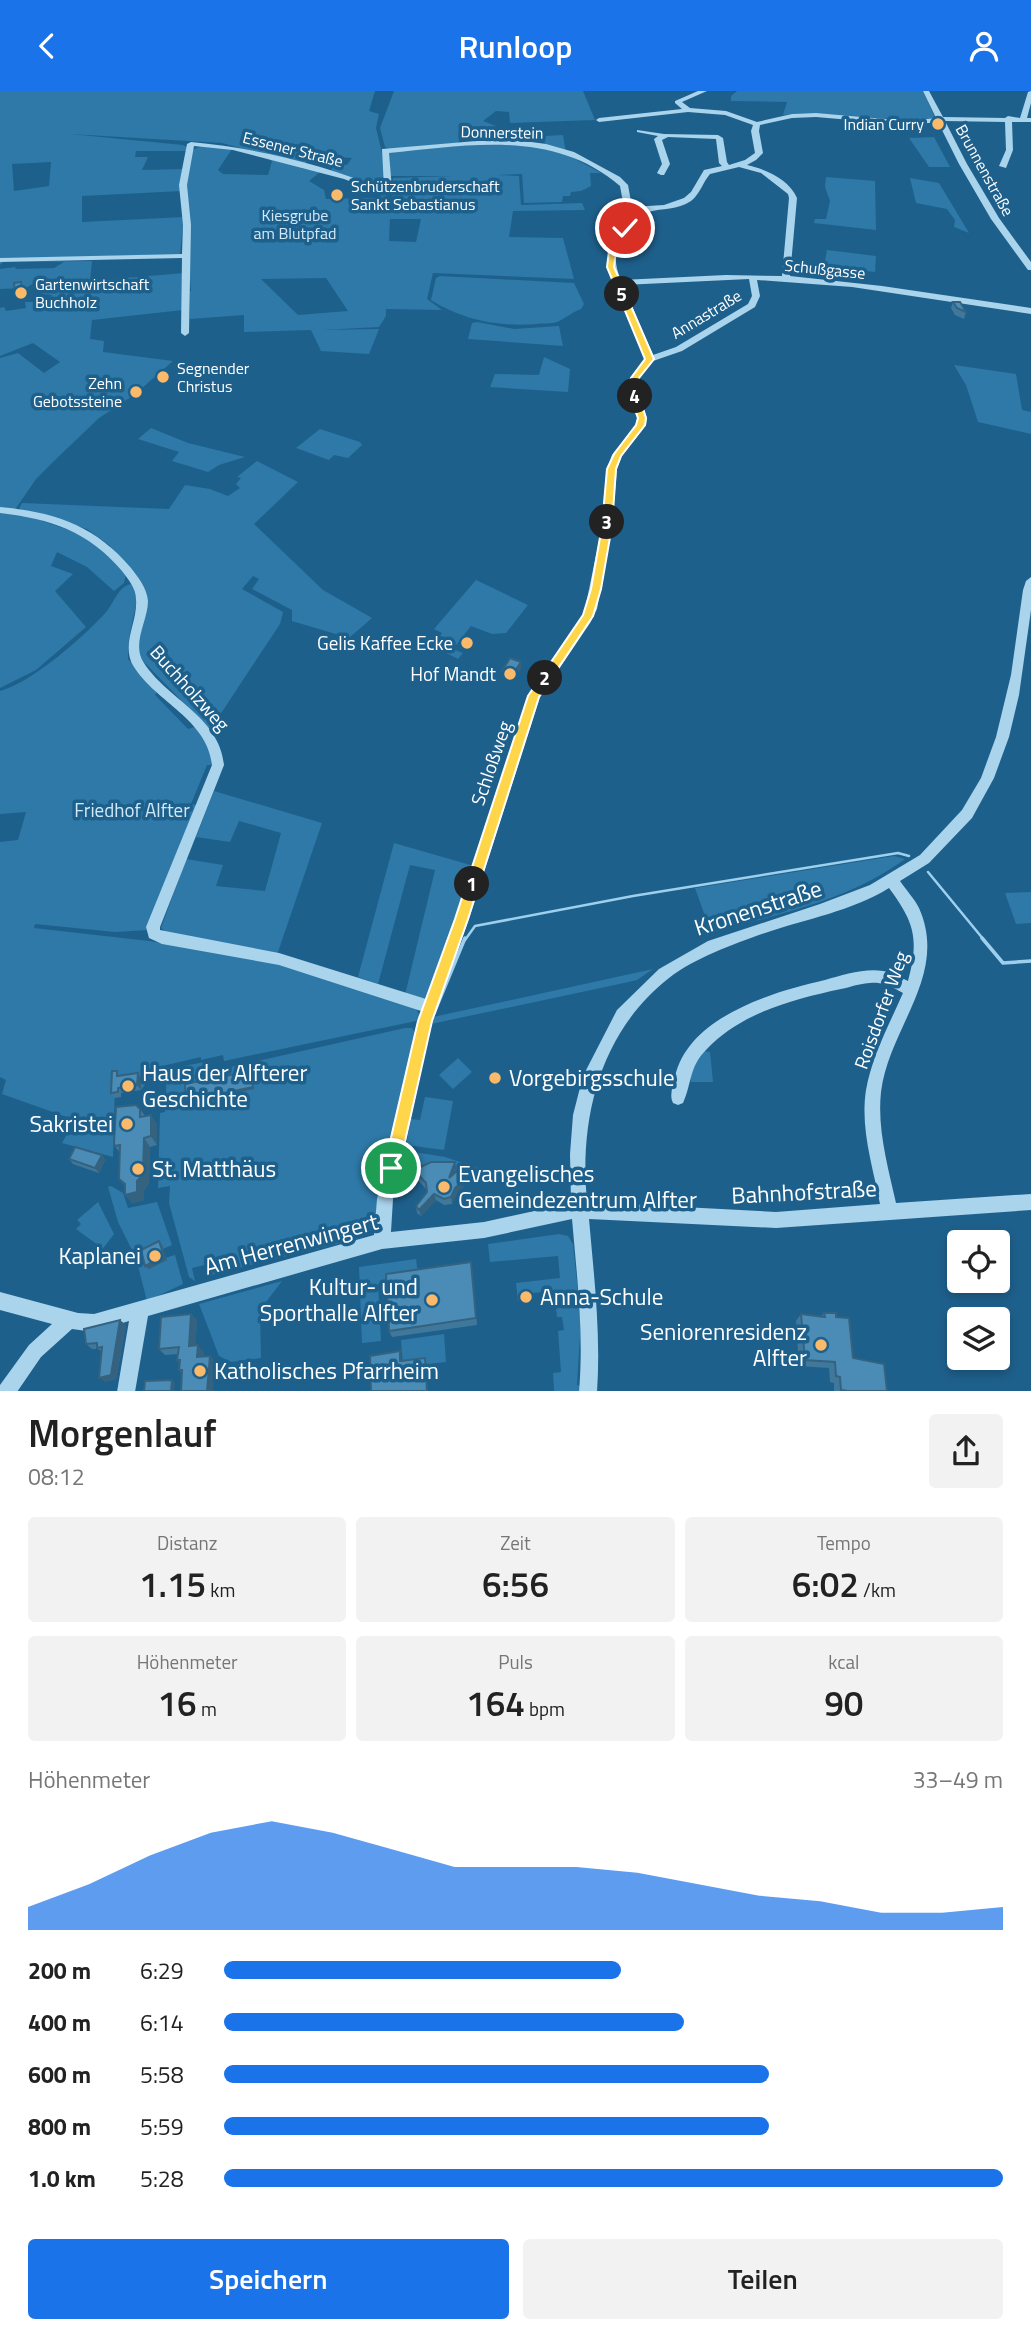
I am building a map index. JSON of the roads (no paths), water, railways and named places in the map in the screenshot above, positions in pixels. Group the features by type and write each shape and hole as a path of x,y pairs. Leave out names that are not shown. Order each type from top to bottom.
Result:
{"street":[{"path":"688,110 680,107 678,100 704,91"},
{"name":"Brunnenstraße","path":"926,91 995,219 1031,268"},
{"path":"599,120 688,110 721,112 757,124 792,116 816,115 909,123 940,119 1027,120 1031,92"},
{"path":"1003,166 1008,160 1012,133 1008,118"},
{"path":"740,165 759,153 755,131 757,124"},
{"path":"639,131 662,135 716,136 719,138 723,163 726,166"},
{"path":"660,173 666,164 658,139 662,135"},
{"name":"Donnerstein","path":"385,151 478,143 552,148 564,151 617,179 624,185 628,208 634,212"},
{"name":"Essener Straße","path":"185,256 187,225 183,185 191,144 233,148 338,174 376,191 388,189 385,151"},
{"path":"650,359 611,267 614,243 634,212 689,198 707,172 726,166 740,165 764,171 791,193 793,198 786,278"},
{"path":"0,260 185,256 187,292 184,333"},
{"name":"Schußgasse","path":"616,283 681,278 786,278 1031,311"},
{"name":"Annastraße","path":"650,359 679,349 752,305 756,296 753,278"},
{"name":"Schloßweg","path":"382,1241 382,1213 430,1007 462,919 534,696 591,609 607,526 611,470 617,456 641,425 642,418 632,389 635,378 650,359"},
{"name":"Buchholzweg","path":"0,510 26,513 79,528 109,548 133,578 143,599 134,643 136,661 209,735 220,754 218,765 153,927 154,934 162,938 279,959 430,1007"},
{"path":"892,881 939,846 970,811 984,785 1012,698 1031,581"},
{"name":"Roisdorfer Weg","path":"890,1211 873,1126 872,1102 882,1061 922,956 923,934 916,913 892,881"},
{"name":"Kronenstraße","path":"588,1391 592,1341 580,1210 578,1145 587,1087 606,1040 636,997 667,969 703,948 751,930 844,904 892,881"},
{"path":"678,1098 679,1078 689,1060 715,1031 744,1013 865,977 884,977 910,989"},
{"name":"Bahnhofstraße","path":"580,1210 776,1220 1031,1202"},
{"name":"Am Herrenwingert","path":"0,1301 69,1320 94,1323 382,1241 484,1230 580,1210"},
{"path":"126,1391 140,1310"},
{"path":"6,1391 36,1350 69,1320"}],"waterway":[{"path":"465,940 475,926 633,896 898,853 909,856"},
{"path":"928,872 984,940"},
{"path":"434,1013 465,938"},
{"path":"982,938 1003,963 1031,961"}],"place":[{"name":"Indian Curry","path":"938,124"},
{"name":"Schützenbruderschaft Sankt Sebastianus","path":"337,195"},
{"name":"Gartenwirtschaft Buchholz","path":"21,293"},
{"name":"Segnender Christus","path":"163,377"},
{"name":"Zehn Gebotssteine","path":"136,392"},
{"name":"Gelis Kaffee Ecke","path":"467,643"},
{"name":"Hof Mandt","path":"510,674"},
{"name":"Vorgebirgsschule","path":"495,1078"},
{"name":"Haus der Alfterer Geschichte","path":"128,1086"},
{"name":"Sakristei","path":"127,1124"},
{"name":"St. Matthäus","path":"138,1169"},
{"name":"Evangelisches Gemeindezentrum Alfter","path":"444,1187"},
{"name":"Kaplanei","path":"155,1256"},
{"name":"Anna-Schule","path":"526,1297"},
{"name":"Kultur- und Sporthalle Alfter","path":"432,1300"},
{"name":"Seniorenresidenz Alfter","path":"821,1345"},
{"name":"Katholisches Pfarrheim","path":"200,1371"}],"park label":[{"name":"Kiesgrube am Blutpfad","path":"295,224"},
{"name":"Friedhof Alfter","path":"132,810"}]}
